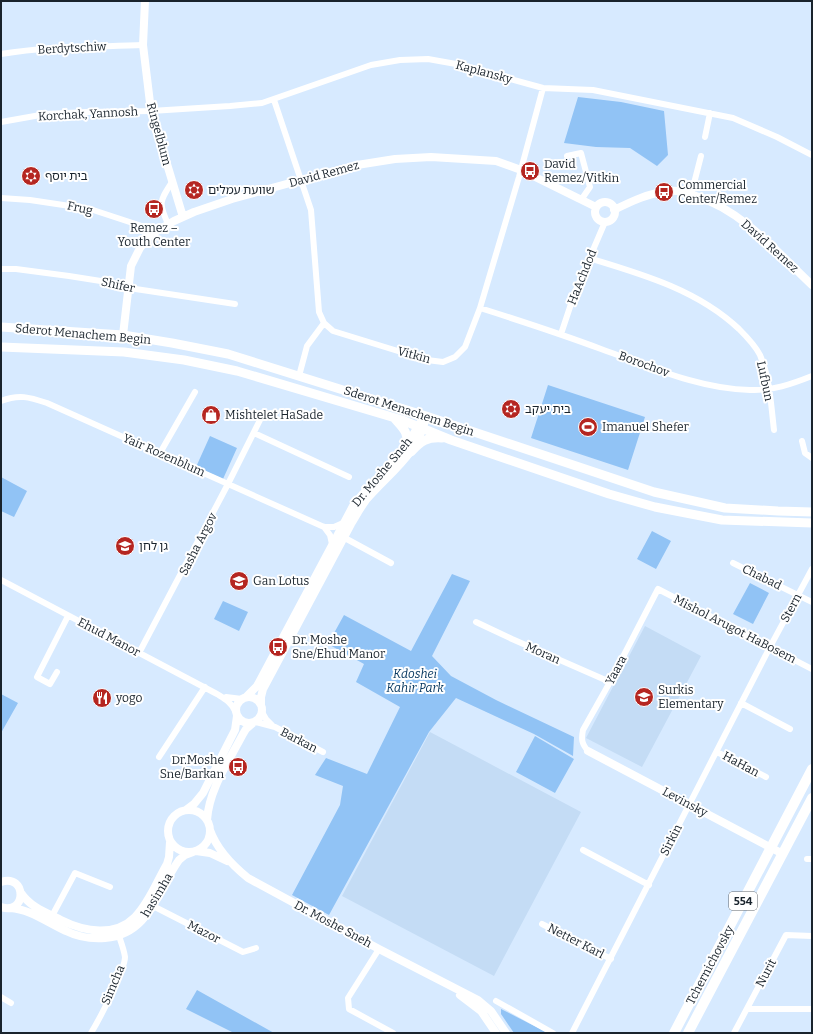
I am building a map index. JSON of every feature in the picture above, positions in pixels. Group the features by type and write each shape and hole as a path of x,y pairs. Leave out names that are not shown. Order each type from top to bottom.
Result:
{"main road":[{"name":"Sderot Menachem Begin","path":"1,327 123,335 228,354 426,416 654,492 724,508 812,512"},
{"name":"Sderot Menachem Begin","path":"1,347 124,352 184,360 237,371 394,418 448,439 609,494 655,507 722,520 812,523"},
{"path":"394,418 401,425 407,435 409,449 427,439 448,439"},
{"name":"Tchernichovsky","path":"674,1033 812,769"},
{"name":"Tchernichovsky","path":"688,1033 812,798"}],"street":[{"name":"Ringelblum","path":"145,1 143,45 151,111 183,217"},
{"name":"Berdytschiw","path":"1,54 20,51 143,45"},
{"name":"Kaplansky","path":"151,111 262,103 371,65 400,60 428,59 456,64 543,88 593,90 733,118 777,137 812,155"},
{"name":"Vitkin","path":"324,323 334,331 427,360 443,362 455,357 465,347 480,308 521,170 543,88"},
{"path":"274,100 311,210 319,312 324,323 307,346 299,376"},
{"name":"Korchak, Yannosh","path":"1,122 46,114 151,111"},
{"path":"705,137 710,113"},
{"path":"567,156 581,153 590,187 581,200"},
{"path":"691,194 701,156"},
{"name":"David Remez","path":"123,335 131,266 140,248 150,235 183,217 232,199 357,165 395,158 454,158 496,161 521,170 596,207 600,203 606,202 612,205 614,216 609,221 605,222"},
{"path":"168,224 162,210 161,201 172,182"},
{"name":"David Remez","path":"614,210 637,198 655,193 680,191 711,201 746,223 812,285"},
{"name":"Frug","path":"1,198 30,200 90,209 157,231"},
{"path":"596,207 594,213 597,218 605,222"},
{"name":"HaAchdod","path":"562,334 574,292 605,222"},
{"name":"Lufbun","path":"589,258 670,285 701,300 729,320 751,341 759,353 765,368 774,430"},
{"name":"Shifer","path":"1,269 16,269 69,276 107,282 129,288 235,304"},
{"name":"Borochov","path":"480,308 562,334 674,375 712,386 751,390 769,389 812,376"},
{"path":"160,453 195,392"},
{"name":"Yair Rozenblum","path":"1,400 20,396 30,397 47,403 324,527"},
{"name":"Sasha Argov","path":"139,653 263,414"},
{"name":"Dr. Moshe Sneh","path":"262,708 261,697 263,689 355,517 366,500 409,449 426,416"},
{"path":"254,433 349,476"},
{"path":"802,441 805,453 812,458"},
{"name":"Dr. Moshe Sneh","path":"244,698 257,686 343,523 361,496 409,449"},
{"path":"324,527 334,527 343,523"},
{"path":"324,527 330,535 332,544"},
{"path":"344,537 391,563"},
{"name":"Chabad","path":"733,563 812,602"},
{"name":"Stern","path":"770,647 812,569"},
{"name":"Ehud Manor","path":"1,580 229,701 236,714"},
{"name":"Mishol Arugot HaBosem","path":"658,589 812,669"},
{"name":"Yaara","path":"588,751 582,744 581,737 583,730 610,682 658,589"},
{"path":"57,672 50,684 37,677 68,616"},
{"name":"Moran","path":"476,622 610,682"},
{"name":"Sirkin","path":"572,1033 770,647"},
{"path":"159,757 205,688"},
{"name":"Ehud Manor","path":"216,694 231,698 244,698"},
{"path":"244,698 255,698 262,708 261,717 243,734 211,796 207,820 210,830 207,843 194,852 182,852 176,849 170,842 167,834 170,820 175,814 186,810 194,804 203,793 235,730 236,707 244,698"},
{"path":"741,703 790,729"},
{"name":"Barkan","path":"262,708 266,719 275,727 323,752"},
{"path":"236,714 242,722 247,724 254,723"},
{"name":"Barkan","path":"254,723 275,727"},
{"name":"Levinsky","path":"588,751 783,854"},
{"name":"HaHan","path":"717,752 766,777"},
{"path":"186,810 196,811 207,820"},
{"name":"Dr. Moshe Sneh","path":"210,830 219,848 234,866"},
{"name":"hasimha","path":"118,932 136,916 145,904 167,864 170,842"},
{"path":"583,850 649,885"},
{"name":"Dr. Moshe Sneh","path":"194,852 210,853 221,857 248,878 485,1004 497,1018 506,1033"},
{"name":"hasimha","path":"118,932 134,928 147,916 179,860 184,855 194,852"},
{"path":"52,916 75,873 110,887"},
{"path":"2,881 13,882 20,888 25,899 34,906 71,925 94,931 118,932"},
{"path":"4,908 19,902 21,893"},
{"name":"Mazor","path":"153,906 243,952 256,948"},
{"path":"4,908 22,909 69,932 81,936 93,938 118,932"},
{"name":"Netter Karl","path":"542,924 611,959"},
{"name":"Simcha","path":"91,1033 124,963 125,956 118,932"},
{"name":"Nurit","path":"734,1033 786,935 812,936"},
{"path":"379,949 348,998 349,1009 392,1033"},
{"name":"Dr. Moshe Sneh","path":"434,978 482,1011 496,1033"},
{"path":"1,997 12,1003"},
{"path":"496,1001 553,1033"},
{"path":"747,1009 812,1008"}],"shaded area":[{"name":"Surkis Elementary","path":"645,626 701,656 642,767 586,738"},
{"path":"430,732 581,812 494,976 342,896"}],"green space":[{"path":"578,97 621,102 664,111 668,155 657,166 630,148 596,147 564,143"},
{"name":"Imanuel Shefer","path":"548,385 645,417 628,470 531,438"},
{"path":"210,436 237,448 223,479 196,467"},
{"path":"1,477 27,491 14,517 1,511"},
{"path":"652,531 671,541 656,569 637,559"},
{"name":"Kdoshei Kahir Park","path":"452,574 470,581 432,656 451,676 496,700 574,737 573,756 534,734 456,698 429,732 329,915 292,895 340,805 343,786 315,775 326,758 367,774 400,707 356,682 364,664 328,644 344,615 411,651"},
{"path":"750,583 769,593 753,624 733,614"},
{"path":"223,601 248,612 239,631 214,619"},
{"path":"1,694 18,703 1,733"},
{"path":"535,736 574,759 555,793 516,772"},
{"path":"197,990 274,1033 234,1033 186,1009"},
{"path":"501,1009 548,1033 514,1033 501,1014"}],"place":[{"name":"David Remez/Vitkin","path":"530,171"},
{"name":"בית יוסף","path":"31,176"},
{"name":"שוועת עמלים","path":"194,190"},
{"name":"Commercial Center/Remez","path":"664,192"},
{"name":"Remez – Youth Center","path":"154,209"},
{"name":"בית יעקב","path":"511,409"},
{"name":"Mishtelet HaSade","path":"211,415"},
{"name":"Imanuel Shefer","path":"588,427"},
{"name":"גן לחן","path":"125,546"},
{"name":"Gan Lotus","path":"239,581"},
{"name":"Dr. Moshe Sne/Ehud Manor","path":"278,647"},
{"name":"Surkis Elementary","path":"644,697"},
{"name":"yogo","path":"102,698"},
{"name":"Dr.Moshe Sne/Barkan","path":"238,767"}]}
